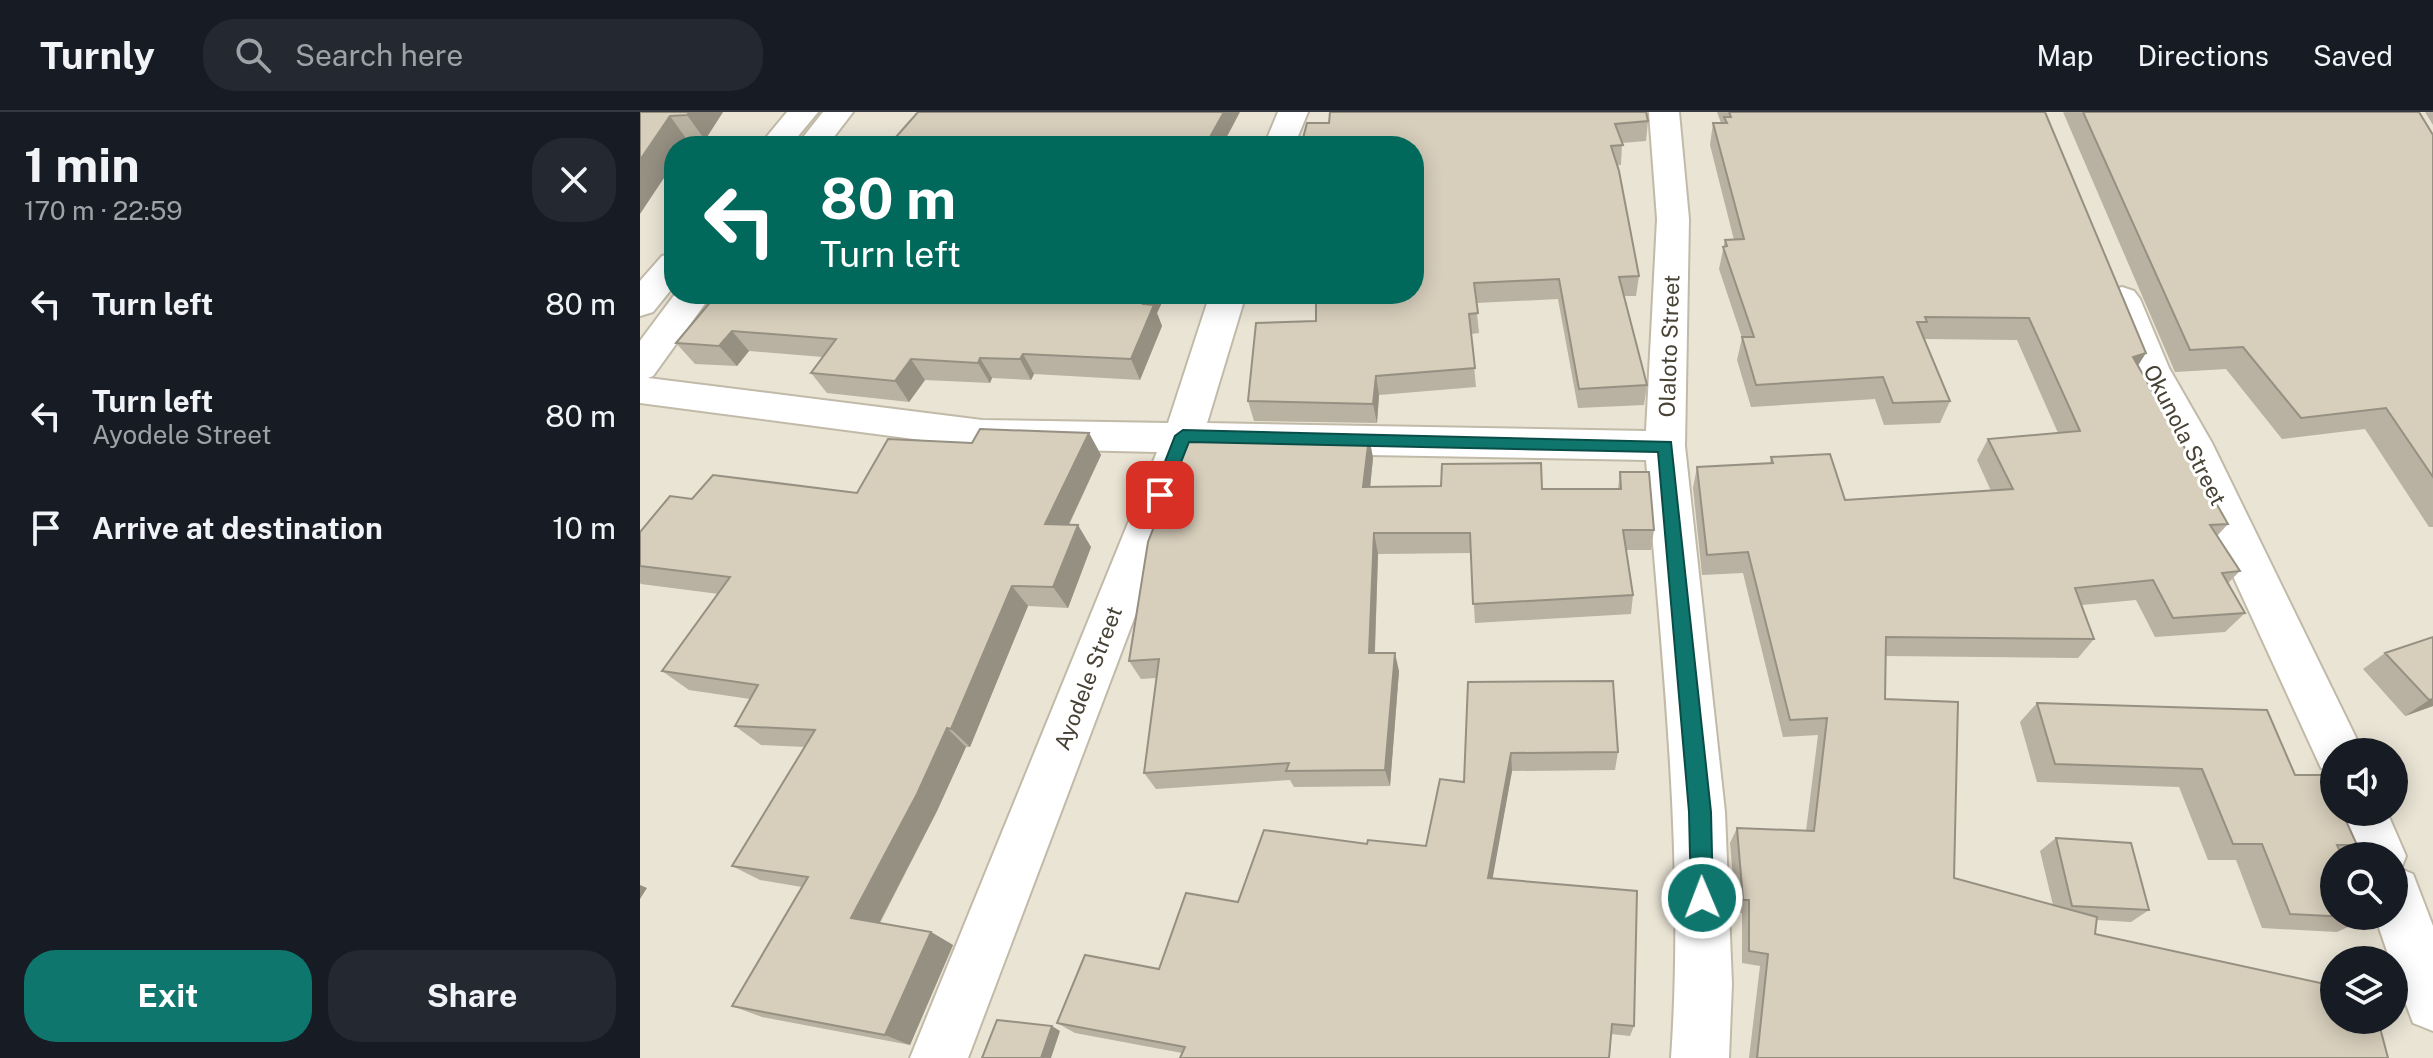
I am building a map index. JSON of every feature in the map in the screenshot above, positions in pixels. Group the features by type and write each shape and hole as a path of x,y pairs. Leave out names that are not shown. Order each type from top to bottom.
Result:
{"street":[{"path":"783,136 803,112"},
{"path":"819,136 838,112"},
{"path":"1283,136 1293,112"},
{"name":"Olaloto Street","path":"1664,112 1673,219 1665,446 1700,812 1704,984 1700,1058"},
{"name":"Okunola Street","path":"2109,267 2150,368 2192,443 2331,738"},
{"path":"640,304 664,276"},
{"path":"640,367 687,304"},
{"name":"Ayodele Street","path":"939,1058 1183,436 1225,304"},
{"path":"640,390 982,434 1665,446"},
{"path":"2407,930 2433,1003"}],"shaded area":[{"path":"640,112 2433,112 2433,1058 640,1058"}],"building":[{"path":"640,112 690,112 670,116 640,160"},
{"path":"918,112 1224,112 1211,136 897,136"},
{"path":"1330,112 1646,112 1648,121 1615,124 1623,145 1611,146 1619,171 1639,276 1619,277 1647,385 1579,389 1559,279 1474,283 1478,313 1469,314 1475,368 1376,376 1373,404 1248,401 1256,323 1316,321 1316,304 1424,304 1424,136 1304,136 1307,123 1329,123"},
{"path":"1729,112 2045,112 2146,353 2133,357 2228,524 2210,525 2240,571 2222,573 2245,613 2173,618 2153,580 2075,588 2094,639 1886,637 1885,699 1958,702 1954,878 2097,917 2095,934 2320,983 2320,1034 2382,1034 2388,1058 1757,1058 1768,954 1749,951 1749,900 1743,900 1737,828 1814,831 1827,718 1790,720 1748,552 1707,555 1697,467 1773,463 1771,457 1830,454 1845,500 2013,489 1988,439 2080,431 2029,318 1925,317 1927,322 1917,322 1950,401 1893,403 1883,377 1756,385 1742,337 1754,337 1723,247 1727,246 1725,240 1744,239 1713,123 1727,123 1724,117 1731,117"},
{"path":"2083,112 2419,112 2433,135 2433,477 2386,408 2301,418 2243,347 2190,350"},
{"path":"709,304 1154,305 1131,359 1023,354 1020,359 980,358 978,363 911,359 895,381 811,373 836,339 732,331 719,346 676,343"},
{"path":"980,429 1089,433 1045,524 1078,525 1053,587 1012,586 951,729 947,728 917,794 851,918 931,932 885,1035 732,1006 808,877 732,866 815,730 735,726 758,685 662,671 730,577 640,566 640,532 670,496 692,499 713,475 857,493 888,439 972,443"},
{"path":"1190,434 1243,440 1244,435 1369,437 1363,487 1441,486 1442,464 1541,463 1542,489 1621,489 1620,472 1649,472 1654,530 1623,530 1633,595 1473,604 1470,533 1374,533 1369,653 1395,653 1385,770 1286,771 1289,763 1144,773 1159,659 1129,661 1148,542"},
{"path":"2433,637 2433,699 2429,700 2385,653"},
{"path":"1613,681 1618,752 1511,753 1488,878 1637,891 1634,1026 1612,1024 1609,1058 1180,1058 1185,1047 1057,1023 1085,955 1159,969 1186,893 1238,902 1264,830 1367,844 1368,840 1426,846 1440,779 1464,782 1468,682"},
{"path":"2037,703 2267,710 2295,775 2320,775 2320,826 2348,826 2356,842 2320,842 2320,916 2290,914 2262,844 2233,844 2202,769 2055,764"},
{"path":"2056,838 2131,843 2149,910 2072,906"},
{"path":"997,1020 1052,1026 1041,1058 982,1058"}],"route":[{"path":"1160,495 1183,436 1665,446 1700,812 1702,898"}]}
